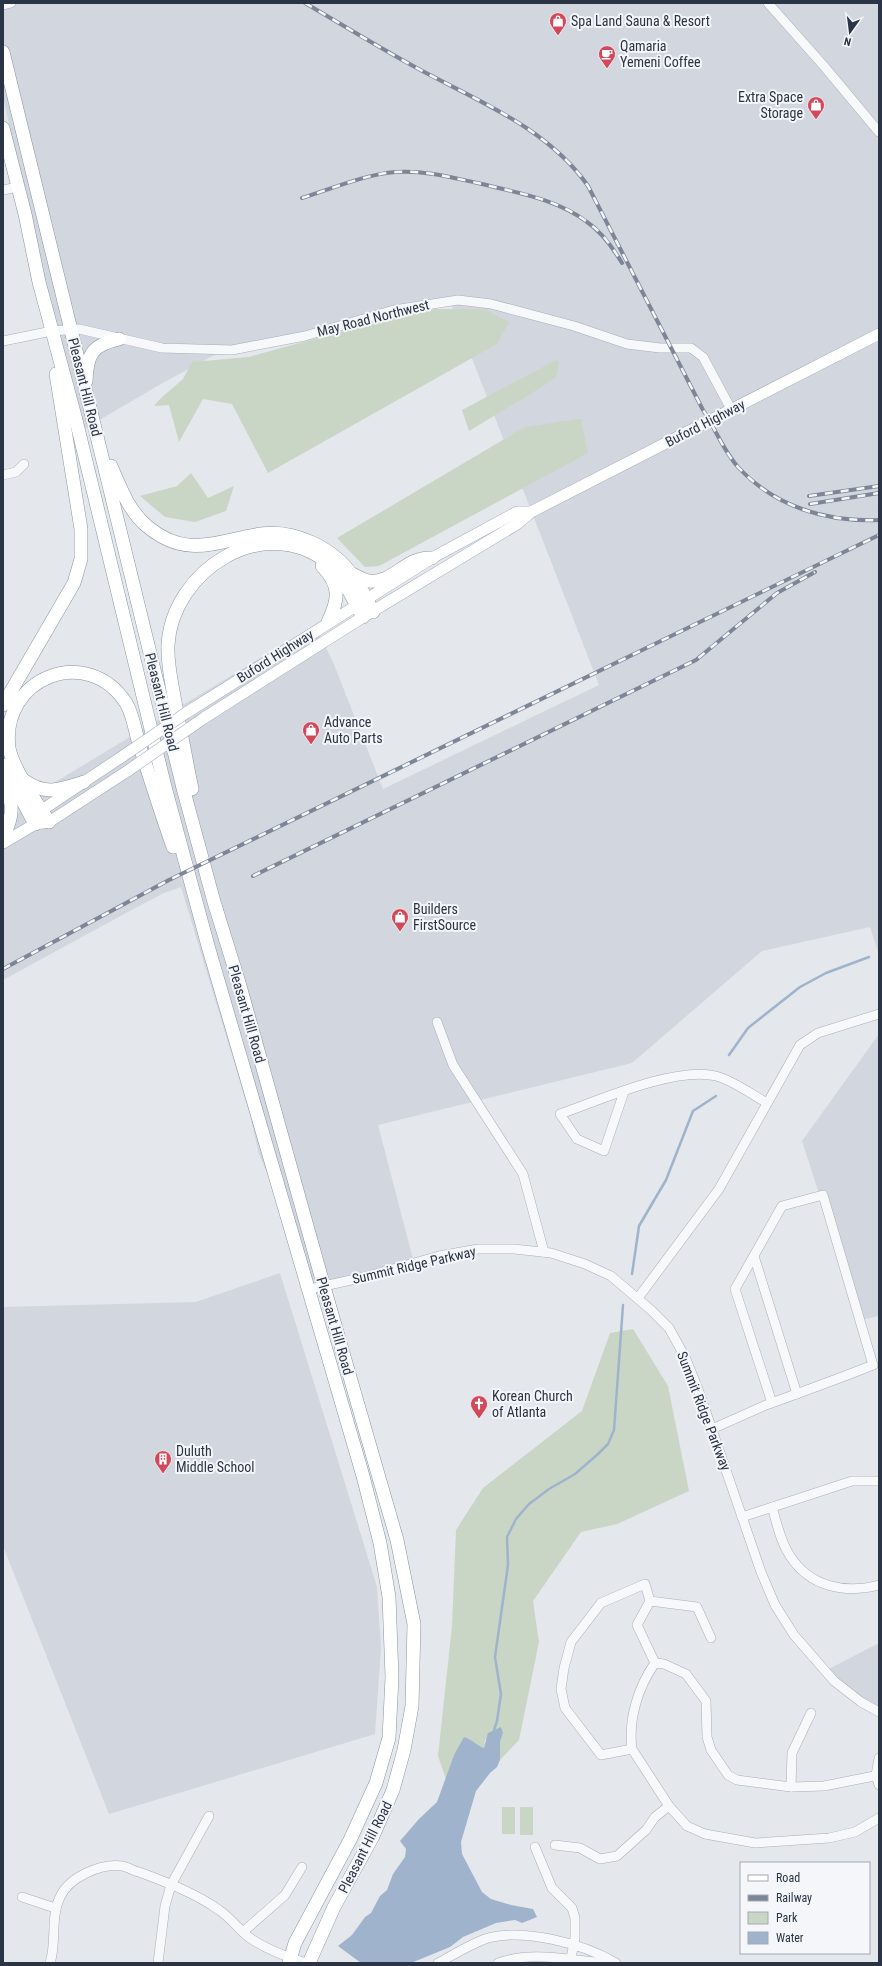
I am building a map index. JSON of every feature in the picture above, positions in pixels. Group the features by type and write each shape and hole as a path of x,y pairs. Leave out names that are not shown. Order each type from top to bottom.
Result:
{"highway":[{"name":"Pleasant Hill Road","path":"3,52 70,330 182,781 214,902 240,986 397,1540 414,1624 412,1706 404,1750 393,1790 373,1836 334,1907 296,1961"},
{"name":"Pleasant Hill Road","path":"3,128 39,282 76,420 89,482 165,787 208,946 310,1289 363,1476 380,1543 389,1597 392,1677 389,1738 376,1784 350,1840 295,1943 296,1961"},
{"path":"3,705 14,684 57,615 74,583 81,559 82,529 51,346 52,331"},
{"path":"85,389 86,373 90,357 95,348 105,342 120,339"},
{"path":"97,435 133,512 148,528 181,544 197,546 216,545 262,534 286,535 307,541 327,551 352,574 368,581 381,581 421,557 432,558"},
{"path":"214,902 169,671 168,645 173,619 190,586 204,572 227,556 258,544 282,544 302,549 326,561 341,575 368,614"},
{"path":"227,556 262,549 282,549 300,553 321,564 330,575 336,588 337,599 328,622"},
{"path":"352,574 361,602"},
{"path":"3,687 21,655 57,615"},
{"path":"49,822 16,768 9,748 8,727 13,710 22,694 41,678 71,672 95,676 108,684 126,704 189,898 208,946"},
{"path":"3,765 35,824"},
{"path":"23,779 40,789 50,790 60,790 84,782"},
{"path":"3,783 9,793 12,809 11,820 3,837"}],"main road":[{"name":"Buford Highway","path":"3,843 35,824 49,822 129,770 204,718 368,614 517,524 531,512 879,334"},
{"name":"Buford Highway","path":"35,824 42,810 196,706 328,622 432,558 517,512 531,512"}],"street":[{"path":"3,5 11,3"},
{"path":"768,3 823,65 879,132"},
{"path":"3,190 18,187"},
{"name":"May Road Northwest","path":"3,340 52,331 79,329 162,348 232,350 305,336 394,310 458,300 498,306 574,326 627,344 660,348 691,348 703,357 731,409"},
{"path":"3,475 16,472 24,464"},
{"path":"638,1298 719,1189 800,1045 818,1033 879,1014"},
{"path":"437,1022 453,1065 523,1174 544,1252"},
{"path":"624,1092 604,1150 577,1139 560,1114 662,1078 705,1074 717,1076 767,1103"},
{"path":"712,1429 772,1403 873,1365 823,1195 782,1206 735,1289 772,1403"},
{"name":"Summit Ridge Parkway","path":"310,1289 365,1277 439,1256 478,1249 514,1249 544,1252 584,1264 611,1276 638,1298 669,1328 685,1357 775,1605 794,1635 834,1681 861,1702 879,1712"},
{"path":"754,1256 797,1394"},
{"path":"742,1516 852,1481 879,1481"},
{"path":"772,1507 780,1535 790,1556 806,1576 836,1588 866,1588 879,1585"},
{"path":"632,1749 601,1755 565,1708 561,1689 564,1668 571,1642 601,1603 644,1584 650,1601 637,1625 655,1664"},
{"path":"650,1601 697,1608 711,1638"},
{"path":"655,1664 641,1688 636,1705 631,1738 632,1749 669,1806 687,1826 705,1834 755,1843 830,1838 855,1832 879,1818"},
{"path":"655,1664 664,1664 686,1674 706,1701 707,1737 711,1750 728,1775 737,1780 791,1787 824,1786 878,1775"},
{"path":"791,1787 792,1753 811,1713"},
{"path":"879,1758 879,1785"},
{"path":"556,1845 580,1848 600,1859 617,1856 646,1830 655,1817 669,1806"},
{"path":"158,1963 165,1906 171,1885 209,1816"},
{"path":"535,1847 552,1888 572,1908 575,1918 574,1944 571,1958"},
{"path":"50,1963 55,1908 60,1895 71,1884 84,1875 101,1868 122,1866 171,1885 206,1902 221,1911 243,1932 262,1945 296,1961 306,1963"},
{"path":"243,1932 285,1895 302,1867"},
{"path":"22,1897 55,1908"},
{"path":"438,1963 485,1939 514,1935 574,1944 599,1953 616,1963"},
{"path":"498,1963 531,1956 571,1958 595,1963 616,1963"}],"shaded area":[{"path":"3,3 879,3 879,955 870,927 762,951 632,1063 378,1125 413,1259 314,1286 259,1154 250,1115 181,887 164,893 3,980 3,825 57,781 315,625 333,662 383,789 599,685 450,302 310,335 218,353 159,385 74,435 3,96"},
{"path":"879,1034 879,1316 860,1320 802,1141"},
{"path":"280,1273 377,1587 381,1648 375,1734 109,1814 3,1546 3,1307 196,1302"},
{"path":"879,1643 879,1709 863,1701 827,1670"}],"green space":[{"path":"435,309 483,309 509,322 497,344 268,473 232,404 203,399 179,442 169,405 154,406 183,379 192,362 249,357 343,331"},
{"path":"558,359 559,364 556,377 469,431 462,410"},
{"path":"581,419 588,453 379,566 365,567 337,538 525,427"},
{"path":"191,473 208,498 234,486 226,511 195,522 165,517 140,496 177,486"},
{"path":"633,1329 668,1386 689,1491 617,1524 581,1532 533,1601 539,1642 519,1740 500,1760 500,1742 503,1733 485,1740 484,1748 474,1744 468,1738 454,1755 446,1779 438,1756 452,1626 456,1530 483,1488 582,1411 610,1333"},
{"path":"502,1807 515,1807 515,1834 502,1834"},
{"path":"520,1807 533,1807 533,1835 520,1835"}],"water":[{"path":"501,1727 503,1733 500,1742 500,1760 497,1767 490,1773 476,1791 461,1842 462,1854 482,1892 491,1899 511,1905 533,1909 537,1917 522,1923 515,1920 496,1923 463,1937 450,1947 411,1963 361,1963 338,1946 352,1935 365,1917 371,1913 380,1896 387,1890 393,1874 405,1857 406,1849 400,1841 419,1819 437,1802 454,1755 464,1737 484,1748 488,1733"}],"waterway":[{"path":"729,1055 748,1028 800,987 826,973 869,957"},
{"path":"632,1274 639,1226 666,1180 693,1111 716,1096"},
{"path":"494,1730 497,1721 501,1694 495,1657 508,1565 507,1537 516,1519 529,1504 549,1489 575,1474 608,1444 614,1430 623,1305"}],"railway":[{"path":"305,3 401,59 509,117 552,147 571,165 588,186 703,410 738,467 768,492 785,502 802,509 821,515 840,518 879,520"},
{"path":"302,198 349,182 385,173 418,172 450,177 523,194 550,202 563,208 575,214 598,231 611,246 622,263"},
{"path":"809,496 879,486"},
{"path":"810,504 879,493"},
{"path":"3,969 169,880 879,535"},
{"path":"253,876 696,660 777,593 815,572"}],"place":[{"name":"Spa Land Sauna & Resort","path":"558,36"},
{"name":"Qamaria Yemeni Coffee","path":"607,69"},
{"name":"Extra Space Storage","path":"816,120"},
{"name":"Advance Auto Parts","path":"311,745"},
{"name":"Builders FirstSource","path":"400,932"},
{"name":"Korean Church of Atlanta","path":"479,1419"},
{"name":"Duluth Middle School","path":"163,1474"}]}
